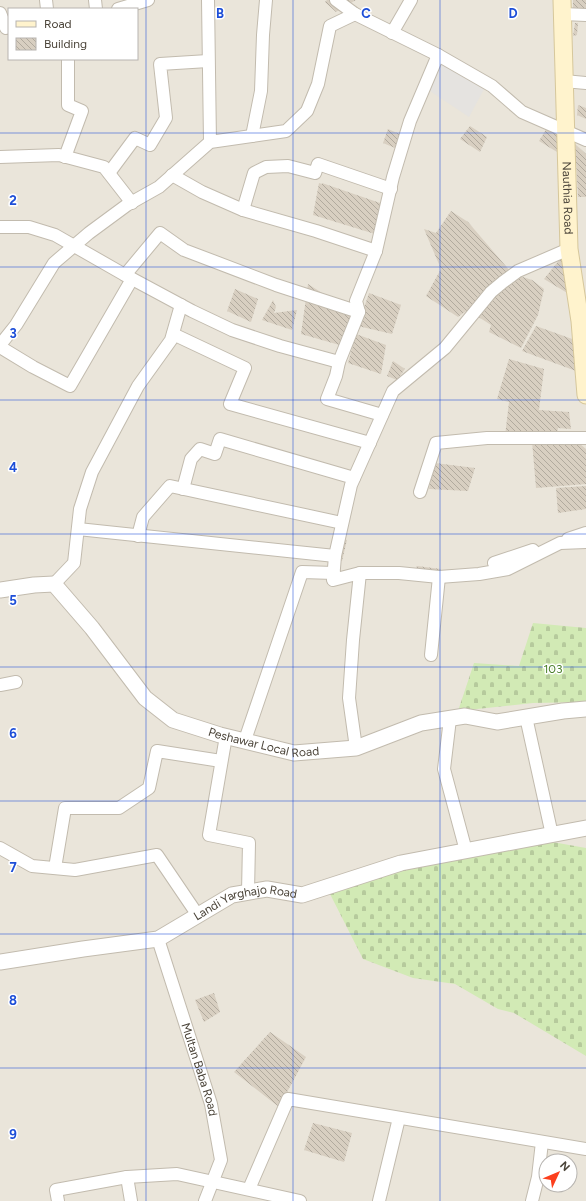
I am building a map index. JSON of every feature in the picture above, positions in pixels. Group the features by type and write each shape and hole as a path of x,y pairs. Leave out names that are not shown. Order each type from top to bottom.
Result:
{"main road":[{"name":"Nauthia Road","path":"563,7 569,249 583,320 586,395"}],"street":[{"path":"120,8 129,3 148,0"},
{"path":"208,0 210,142"},
{"path":"252,136 262,91 263,35 266,0"},
{"path":"336,0 355,14 438,55 492,86 522,112 586,140"},
{"path":"392,33 411,0"},
{"path":"563,7 586,15"},
{"path":"0,13 5,29"},
{"path":"355,14 330,26 318,84 307,111 286,131 210,142 159,187 132,203 89,233 54,263 16,325 0,346 33,367 70,386 129,277 160,234 184,250 276,284 359,312"},
{"path":"382,416 327,399 359,312 356,300 376,251 393,177 410,122 438,55"},
{"path":"66,156 82,111 68,105 68,60"},
{"path":"109,173 135,138 150,145 166,118 160,64 208,61"},
{"path":"564,81 586,83"},
{"path":"0,157 59,155 104,167 132,203"},
{"path":"243,210 254,173 266,167 288,166 315,173 318,164 391,189"},
{"path":"172,176 202,192 243,210 316,231 376,251"},
{"path":"0,227 29,227 55,235 129,277 232,330 280,346 340,362"},
{"path":"569,249 518,271 491,292 445,348 393,391 351,485 335,556 333,580 360,573 399,573 439,577 479,574 508,569 560,543 586,542"},
{"path":"0,590 34,585 54,584 74,563 80,509 92,472 138,386 171,340 182,305"},
{"path":"173,334 245,368 230,404 370,443"},
{"path":"420,492 436,443 487,438 586,438"},
{"path":"183,489 191,459 200,449 215,454 220,439 354,478"},
{"path":"138,536 143,517 170,486 342,523"},
{"path":"78,529 335,556"},
{"path":"494,563 586,533"},
{"path":"244,740 302,572 334,573"},
{"path":"356,748 349,698 360,573"},
{"path":"431,655 439,577"},
{"name":"Peshawar Local Road","path":"54,584 92,628 146,698 173,720 226,736 294,753 356,748 420,723 465,716 497,722 563,711 586,709"},
{"path":"0,685 16,682"},
{"path":"526,717 552,835"},
{"path":"450,719 444,769 466,851"},
{"path":"226,736 209,835 249,842 248,892"},
{"path":"55,868 65,808 119,808 148,788 157,751 222,762"},
{"name":"Landi Yarghajo Road","path":"0,962 158,938 232,895 267,889 302,895 401,863 586,828"},
{"path":"0,848 32,866 75,870 157,855 197,914"},
{"name":"Multan Baba Road","path":"158,938 211,1104 221,1160 205,1201"},
{"path":"249,1189 288,1099 586,1149"},
{"path":"379,1201 399,1118"},
{"path":"532,1201 538,1177 542,1142"},
{"path":"58,1201 56,1190 127,1177 177,1174 300,1201"},
{"path":"127,1177 131,1201"}],"shaded area":[{"path":"0,0 586,0 586,1201 0,1201"},
{"path":"445,52 473,68 489,80 469,117 427,89"}],"green space":[{"name":"103","path":"533,623 586,628 586,702 533,703 458,711 474,663 519,666"},
{"path":"547,841 586,848 586,1056 514,1013 498,1009 455,984 413,978 363,959 329,892 411,865"}],"building":[{"path":"327,0 356,0 336,12 325,2"},
{"path":"573,0 586,0 586,8 573,9"},
{"path":"575,23 578,23 577,35 573,36"},
{"path":"578,105 586,108 586,119 577,115"},
{"path":"470,126 487,137 480,152 460,139"},
{"path":"548,126 563,132 562,155 539,141"},
{"path":"388,129 404,136 400,150 383,143"},
{"path":"575,144 586,154 586,197 578,197"},
{"path":"319,183 383,204 375,234 313,215"},
{"path":"451,211 468,222 510,271 480,301 458,317 426,296 441,269 424,229 436,233"},
{"path":"560,259 573,273 569,294 544,279"},
{"path":"517,275 532,280 544,289 538,315 521,348 489,332 491,325 477,316 492,295"},
{"path":"308,284 355,314 343,346 301,334"},
{"path":"235,289 258,299 251,322 227,311"},
{"path":"369,293 401,305 392,334 358,326"},
{"path":"273,300 276,307 274,313 297,310 292,330 262,320"},
{"path":"536,326 575,340 576,371 522,351"},
{"path":"356,334 386,345 381,374 348,363"},
{"path":"509,359 544,369 539,410 569,412 571,429 558,428 557,435 505,436 509,402 497,399"},
{"path":"393,361 405,369 397,380 387,376"},
{"path":"532,441 580,444 586,449 586,484 536,488"},
{"path":"435,463 475,468 468,491 429,489"},
{"path":"586,486 586,509 558,513 556,488"},
{"path":"340,538 347,540 342,561 335,561"},
{"path":"417,566 441,569 435,582 412,579"},
{"path":"214,993 220,1012 204,1022 195,1000"},
{"path":"270,1032 306,1057 279,1107 234,1072"},
{"path":"313,1123 352,1133 344,1162 304,1150"}]}
